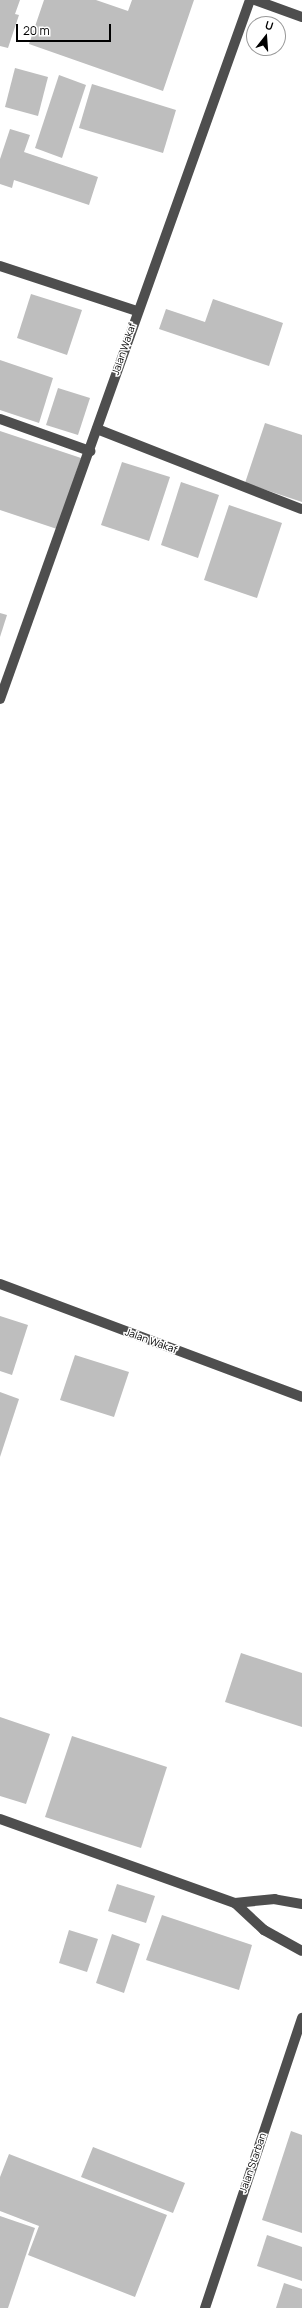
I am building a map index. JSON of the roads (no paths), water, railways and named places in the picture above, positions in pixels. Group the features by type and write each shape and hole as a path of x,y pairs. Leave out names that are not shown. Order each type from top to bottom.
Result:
{"street":[{"name":"Jalan Wakaf","path":"0,699 90,451 137,311 250,0"},
{"path":"255,0 302,17"},
{"path":"0,266 137,311"},
{"path":"0,419 90,451"},
{"path":"97,429 301,509"},
{"name":"Jalan Wakaf","path":"0,1284 302,1397"},
{"path":"0,1819 235,1903 264,1930 302,1951"},
{"path":"235,1903 275,1899 302,1904"},
{"name":"Jalan Starban","path":"205,2308 302,2018"}]}
